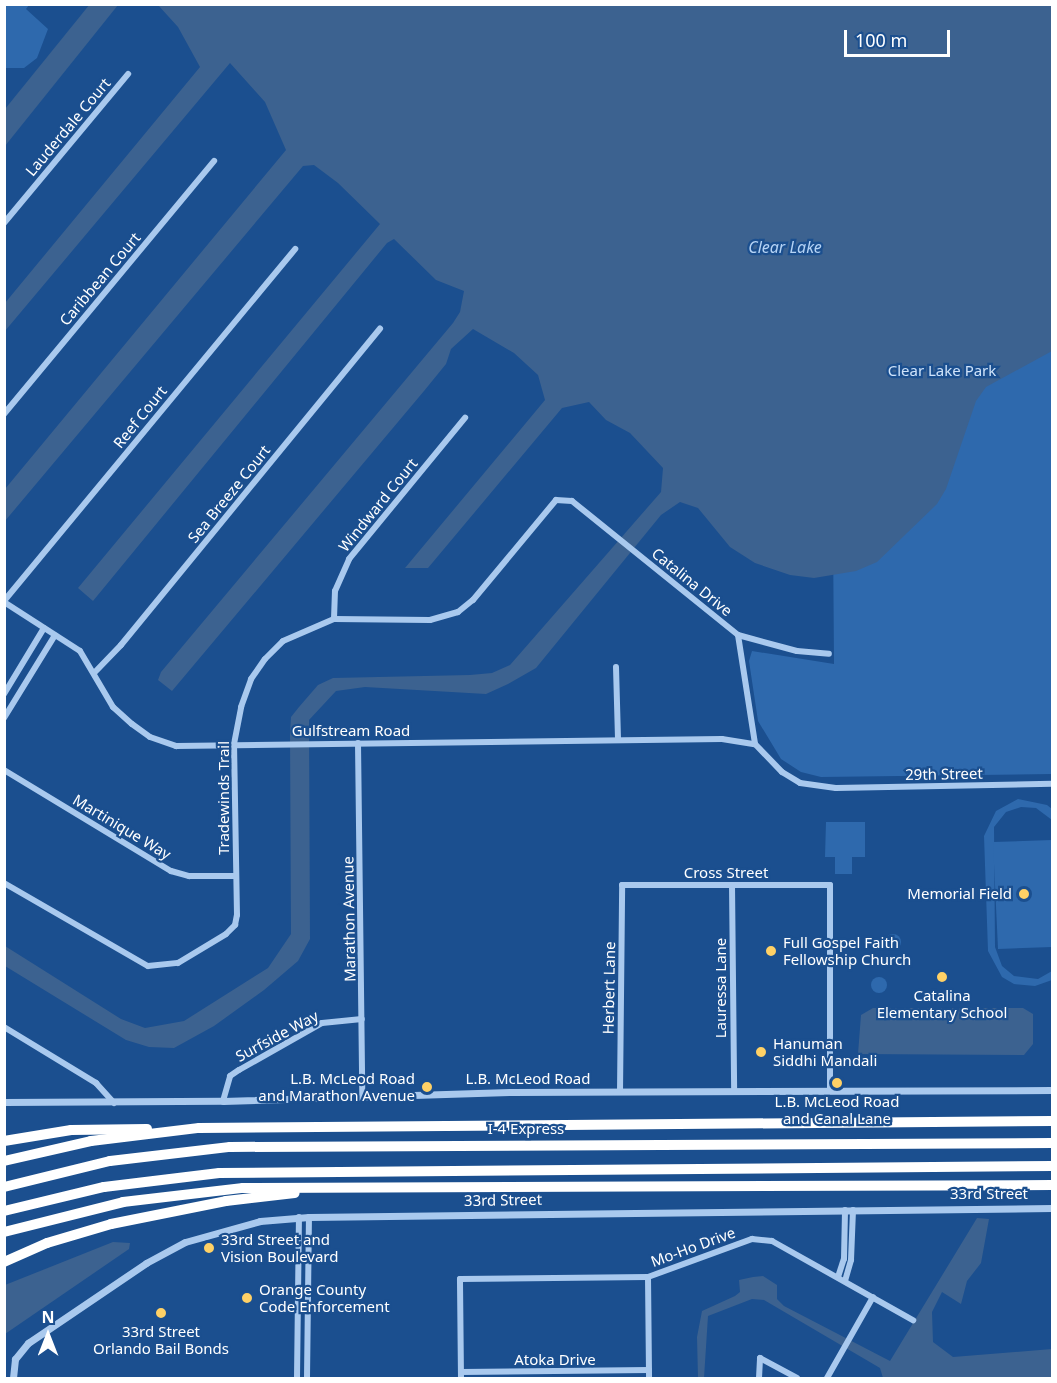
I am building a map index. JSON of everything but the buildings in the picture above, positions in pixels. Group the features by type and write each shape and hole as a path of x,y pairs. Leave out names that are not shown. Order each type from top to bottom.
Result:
{"highway":[{"path":"4,1141 118,1127 165,1131 1053,1121"},
{"path":"4,1161 72,1145 165,1131"},
{"name":"I-4 Express","path":"4,1187 110,1161 230,1147 1053,1143"},
{"path":"4,1210 104,1187 219,1173 1053,1166"},
{"path":"4,1232 96,1207 177,1194 243,1188 1053,1185"},
{"path":"4,1262 75,1233 132,1220 226,1201 367,1186"}],"street":[{"name":"Lauderdale Court","path":"4,223 128,74"},
{"name":"Caribbean Court","path":"4,414 214,161"},
{"name":"Reef Court","path":"4,602 295,249"},
{"name":"Sea Breeze Court","path":"95,672 128,636 380,328"},
{"name":"Windward Court","path":"334,619 335,591 349,559 465,418"},
{"name":"Tradewinds Trail","path":"4,883 133,960 148,966 178,963 235,925 234,744 240,707 251,679 265,659 283,641 334,619 412,621 458,612 472,600 555,500"},
{"name":"Catalina Drive","path":"555,500 572,501 738,635 797,651 829,654"},
{"name":"Gulfstream Road","path":"4,602 80,651 95,672 113,707 150,737 176,746 722,739 755,744"},
{"path":"4,694 44,628"},
{"path":"4,718 55,635"},
{"path":"738,635 755,744"},
{"path":"616,667 618,740"},
{"name":"Marathon Avenue","path":"358,744 362,1094"},
{"name":"29th Street","path":"755,744 782,772 800,783 836,788 1053,784"},
{"name":"Martinique Way","path":"4,770 171,871 189,876 236,876"},
{"name":"Cross Street","path":"622,885 830,885 830,1091"},
{"name":"Herbert Lane","path":"620,1092 622,885"},
{"name":"Lauressa Lane","path":"732,885 734,1091"},
{"name":"Surfside Way","path":"223,1101 230,1076 239,1070 322,1023 362,1018"},
{"path":"4,1027 96,1083 114,1103"},
{"name":"L.B. McLeod Road","path":"4,1102 223,1101 362,1094 1053,1090"},
{"name":"33rd Street","path":"13,1378 15,1359 28,1343 159,1255 224,1229 299,1217 1053,1208"},
{"path":"838,1278 844,1259 849,1210"},
{"path":"845,1281 851,1260 849,1210"},
{"path":"297,1378 299,1217"},
{"path":"307,1378 309,1217"},
{"name":"Mo-Ho Drive","path":"461,1375 460,1279 648,1277 759,1238 772,1241 913,1320"},
{"path":"648,1277 649,1378"},
{"path":"827,1378 873,1297"},
{"path":"759,1378 760,1358 797,1378"},
{"name":"Atoka Drive","path":"461,1375 555,1376 649,1370"}],"green space":[{"path":"4,5 29,5 26,9 48,29 37,58 24,68 5,68"},
{"name":"Clear Lake Park","path":"830,138 1052,329 1052,774 821,777 801,772 781,759 758,721 749,661 752,651 834,664"},
{"path":"1018,799 1047,805 1052,809 1052,820 1036,808 1021,807 1006,812 994,827 995,947 1002,966 1014,976 1038,979 1052,971 1052,980 1035,986 1014,984 1002,977 988,951 984,836 996,811"},
{"path":"826,822 865,822 865,857 852,857 852,874 835,874 835,857 825,857"},
{"name":"Memorial Field","path":"1052,840 1052,947 998,949 993,842"},
{"path":"893,934 901,942 893,950 885,942"},
{"path":"879,977 885,979 887,985 885,991 879,993 873,991 871,985 873,979"}],"water":[{"path":"90,4 118,5 5,146 5,109"},
{"name":"Clear Lake","path":"158,5 1052,5 1052,351 986,387 976,401 946,489 937,504 877,562 856,571 814,578 790,575 755,563 730,547 698,508 680,502 661,515 536,668 508,684 486,694 365,687 336,691 309,720 310,939 298,961 264,990 214,1026 174,1048 149,1047 126,1040 5,966 5,946 121,1019 145,1028 184,1021 268,968 291,934 291,717 318,685 333,678 470,675 492,673 510,665 661,492 663,468 630,433 606,420 589,402 562,408 428,568 405,568 545,400 538,375 514,353 473,329 451,349 446,364 424,391 172,691 158,680 161,672 453,323 460,312 464,291 436,280 394,239 387,243 93,601 78,588 380,224 338,183 314,165 303,166 5,521 5,489 286,150 265,102 230,63 5,331 5,303 200,67 178,27"},
{"path":"873,1008 1023,1008 1033,1014 1033,1044 1024,1055 858,1054 861,1015"},
{"path":"977,1218 989,1219 981,1263 967,1281 961,1304 942,1292 932,1312 933,1342 953,1357 1052,1349 1052,1378 883,1378 880,1368 764,1300 752,1299 708,1316 704,1378 698,1378 697,1337 702,1311 740,1292 739,1280 763,1276 777,1285 777,1299 784,1306 890,1361"},
{"path":"113,1242 130,1243 129,1249 5,1334 5,1285"}],"place":[{"name":"Memorial Field","path":"1024,894"},
{"name":"Full Gospel Faith Fellowship Church","path":"771,951"},
{"name":"Catalina Elementary School","path":"942,977"},
{"name":"Hanuman Siddhi Mandali","path":"761,1052"},
{"name":"L.B. McLeod Road and Canal Lane","path":"837,1083"},
{"name":"L.B. McLeod Road and Marathon Avenue","path":"427,1087"},
{"name":"33rd Street and Vision Boulevard","path":"209,1248"},
{"name":"Orange County Code Enforcement","path":"247,1298"},
{"name":"33rd Street Orlando Bail Bonds","path":"161,1313"}]}
